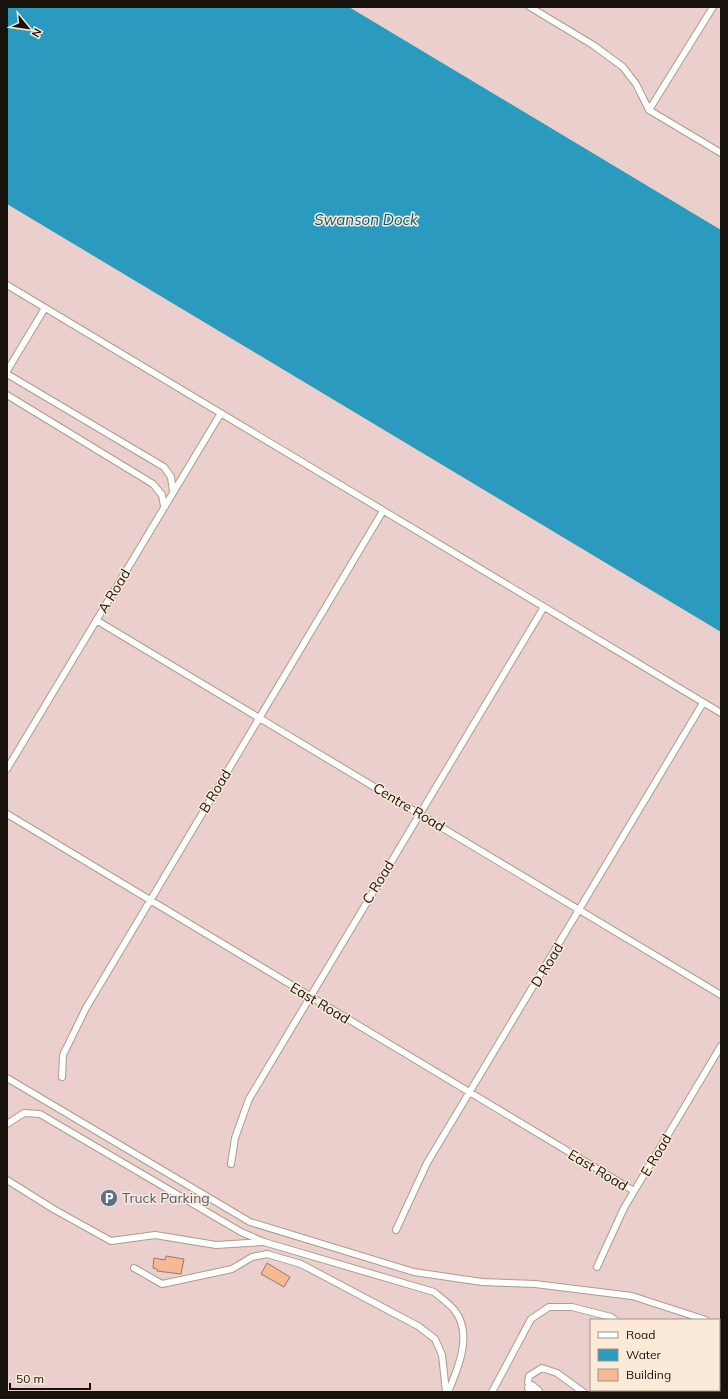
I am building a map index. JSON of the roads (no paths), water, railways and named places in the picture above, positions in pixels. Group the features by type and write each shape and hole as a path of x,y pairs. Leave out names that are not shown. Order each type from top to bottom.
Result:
{"lane":[{"path":"530,7 593,45 622,67 636,84 649,110 721,153"},
{"path":"649,110 713,7"},
{"path":"7,285 721,713"},
{"path":"45,308 7,372 164,467 171,477 173,494"},
{"path":"7,395 154,484 164,499 163,510"},
{"name":"A Road","path":"7,770 221,413"},
{"name":"B Road","path":"62,1077 63,1055 86,1008 383,511"},
{"name":"C Road","path":"231,1164 235,1138 250,1099 419,813 544,607"},
{"name":"Centre Road","path":"96,620 721,995"},
{"name":"D Road","path":"396,1230 427,1163 703,703"},
{"name":"East Road","path":"7,814 634,1191"},
{"name":"E Road","path":"597,1267 624,1208 721,1046"},
{"path":"7,1078 250,1222 414,1272 482,1282 535,1284 632,1296 703,1319"},
{"path":"7,1124 24,1113 40,1114 241,1232 264,1242 434,1292 455,1311 462,1326 463,1347 456,1373 447,1392"},
{"path":"7,1180 55,1210 111,1241 155,1235 216,1245 264,1242"},
{"path":"134,1268 162,1284 232,1269 252,1257 267,1254 301,1264 418,1326 435,1339 442,1355 447,1392"},
{"path":"492,1392 531,1319 549,1307 572,1307 614,1319"},
{"path":"534,1390 528,1382 530,1376 542,1368 557,1373 583,1392"}],"water":[{"name":"Swanson Dock","path":"7,7 349,7 721,230 721,632 7,204"}],"place":[{"name":"Truck Parking","path":"109,1198"}]}
